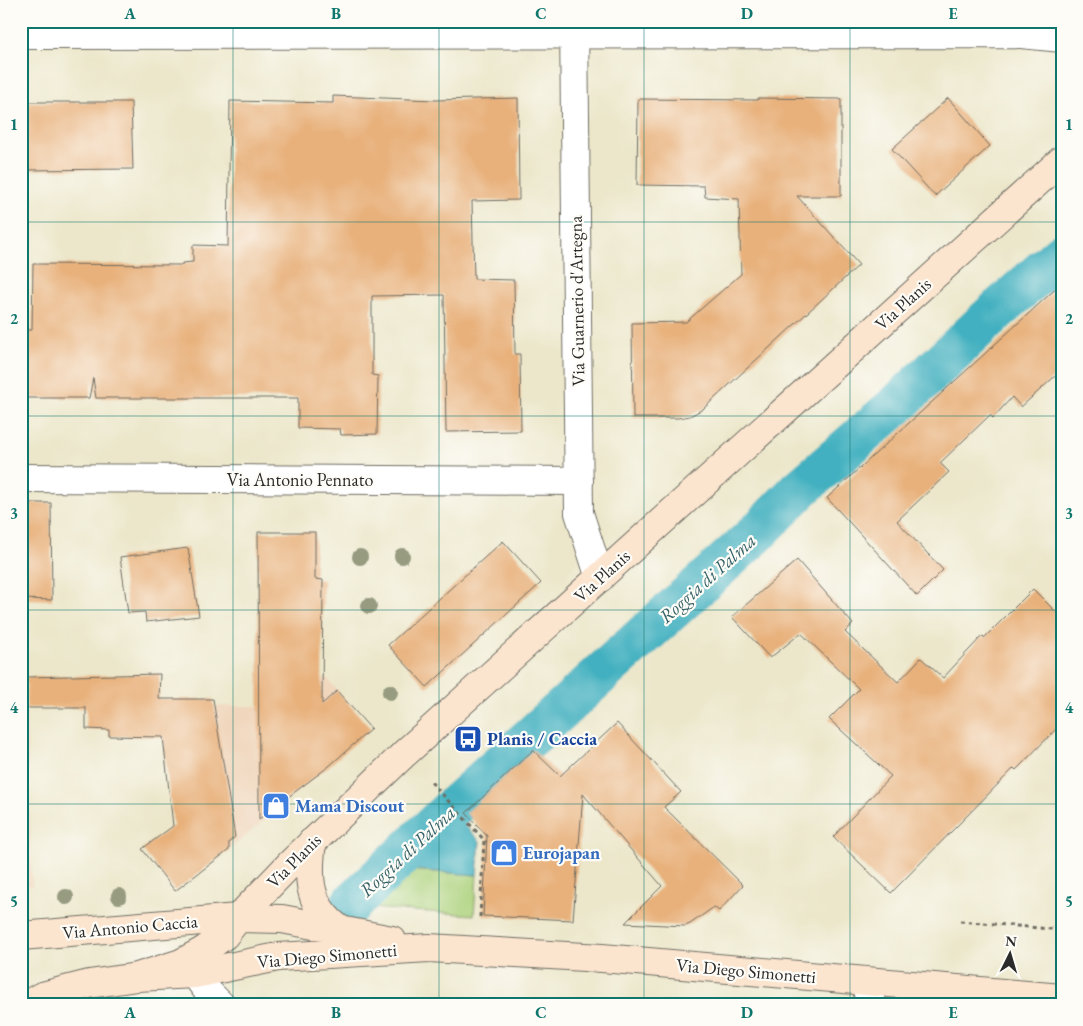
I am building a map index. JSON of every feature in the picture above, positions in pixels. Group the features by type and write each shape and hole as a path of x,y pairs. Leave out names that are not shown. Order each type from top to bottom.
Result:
{"main road":[{"name":"Via Planis","path":"137,977 181,963 225,936 238,918 312,842 404,754 1062,160"},
{"path":"312,842 309,863 310,884 319,907 332,924 341,930"},
{"name":"Via Diego Simonetti","path":"238,918 282,920 429,948"},
{"name":"Via Antonio Caccia","path":"21,936 238,918"},
{"name":"Via Diego Simonetti","path":"195,974 278,957 429,948 602,958 868,993 1062,998"},
{"name":"Via Planis","path":"26,1005 51,993 89,984 137,977 195,974"}],"street":[{"path":"21,35 574,28 1021,34 1062,38"},
{"name":"Via Guarnerio d'Artegna","path":"574,28 579,513 600,578"},
{"name":"Via Antonio Pennato","path":"21,478 579,481"},
{"path":"195,974 221,1005"}],"path":[{"path":"431,782 485,841 479,920"},
{"path":"960,921 1062,930"}],"shaded area":[{"path":"326,677 371,729 229,850 214,706 282,706"},
{"path":"21,707 26,708 32,886 21,886"}],"green space":[{"path":"406,870 477,875 474,915 369,908"}],"water":[{"path":"450,810 480,841 477,875 388,868"}],"building":[{"path":"333,96 435,100 518,98 519,200 472,201 474,279 514,280 515,354 520,354 521,431 446,432 444,295 372,296 372,375 378,376 377,434 341,435 340,429 298,428 298,398 96,398 93,378 89,398 23,398 23,330 32,330 33,264 182,265 182,263 193,262 193,245 228,246 230,101 333,103"},
{"path":"758,98 841,99 841,196 797,196 859,265 703,409 690,416 678,418 633,418 632,323 686,322 741,274 739,199 705,197 704,186 637,185 638,99 758,100"},
{"path":"948,98 990,146 935,196 892,149"},
{"path":"21,102 131,102 133,169 21,170"},
{"path":"1062,283 1062,370 1021,407 1012,397 993,418 990,415 940,463 949,472 897,521 943,570 917,596 827,498"},
{"path":"21,503 51,503 52,600 21,599"},
{"path":"258,532 315,532 315,579 323,580 322,704 337,691 371,729 328,767 259,819"},
{"path":"503,541 541,583 427,687 388,645"},
{"path":"188,548 199,616 146,622 145,612 128,613 120,557"},
{"path":"797,560 853,624 845,632 898,682 921,658 943,678 982,636 984,638 1033,589 1062,618 1062,723 1016,770 1014,768 891,893 833,837 891,776 829,719 859,689 801,633 770,658 732,617"},
{"path":"160,674 159,699 213,699 235,837 229,842 229,850 175,891 142,849 173,826 163,737 109,736 109,730 86,729 86,708 26,708 26,677"},
{"path":"617,723 681,792 664,807 743,885 719,911 714,907 685,926 625,923 662,886 583,794 573,920 483,916 487,836 466,813 533,750 560,776"}],"waterway":[{"name":"Roggia di Palma","path":"352,903 450,810 754,536 800,489 899,403 992,315 1062,253"}],"place":[{"name":"Planis / Caccia","path":"468,739"},
{"name":"Mama Discout","path":"276,806"},
{"name":"Eurojapan","path":"504,853"}]}
